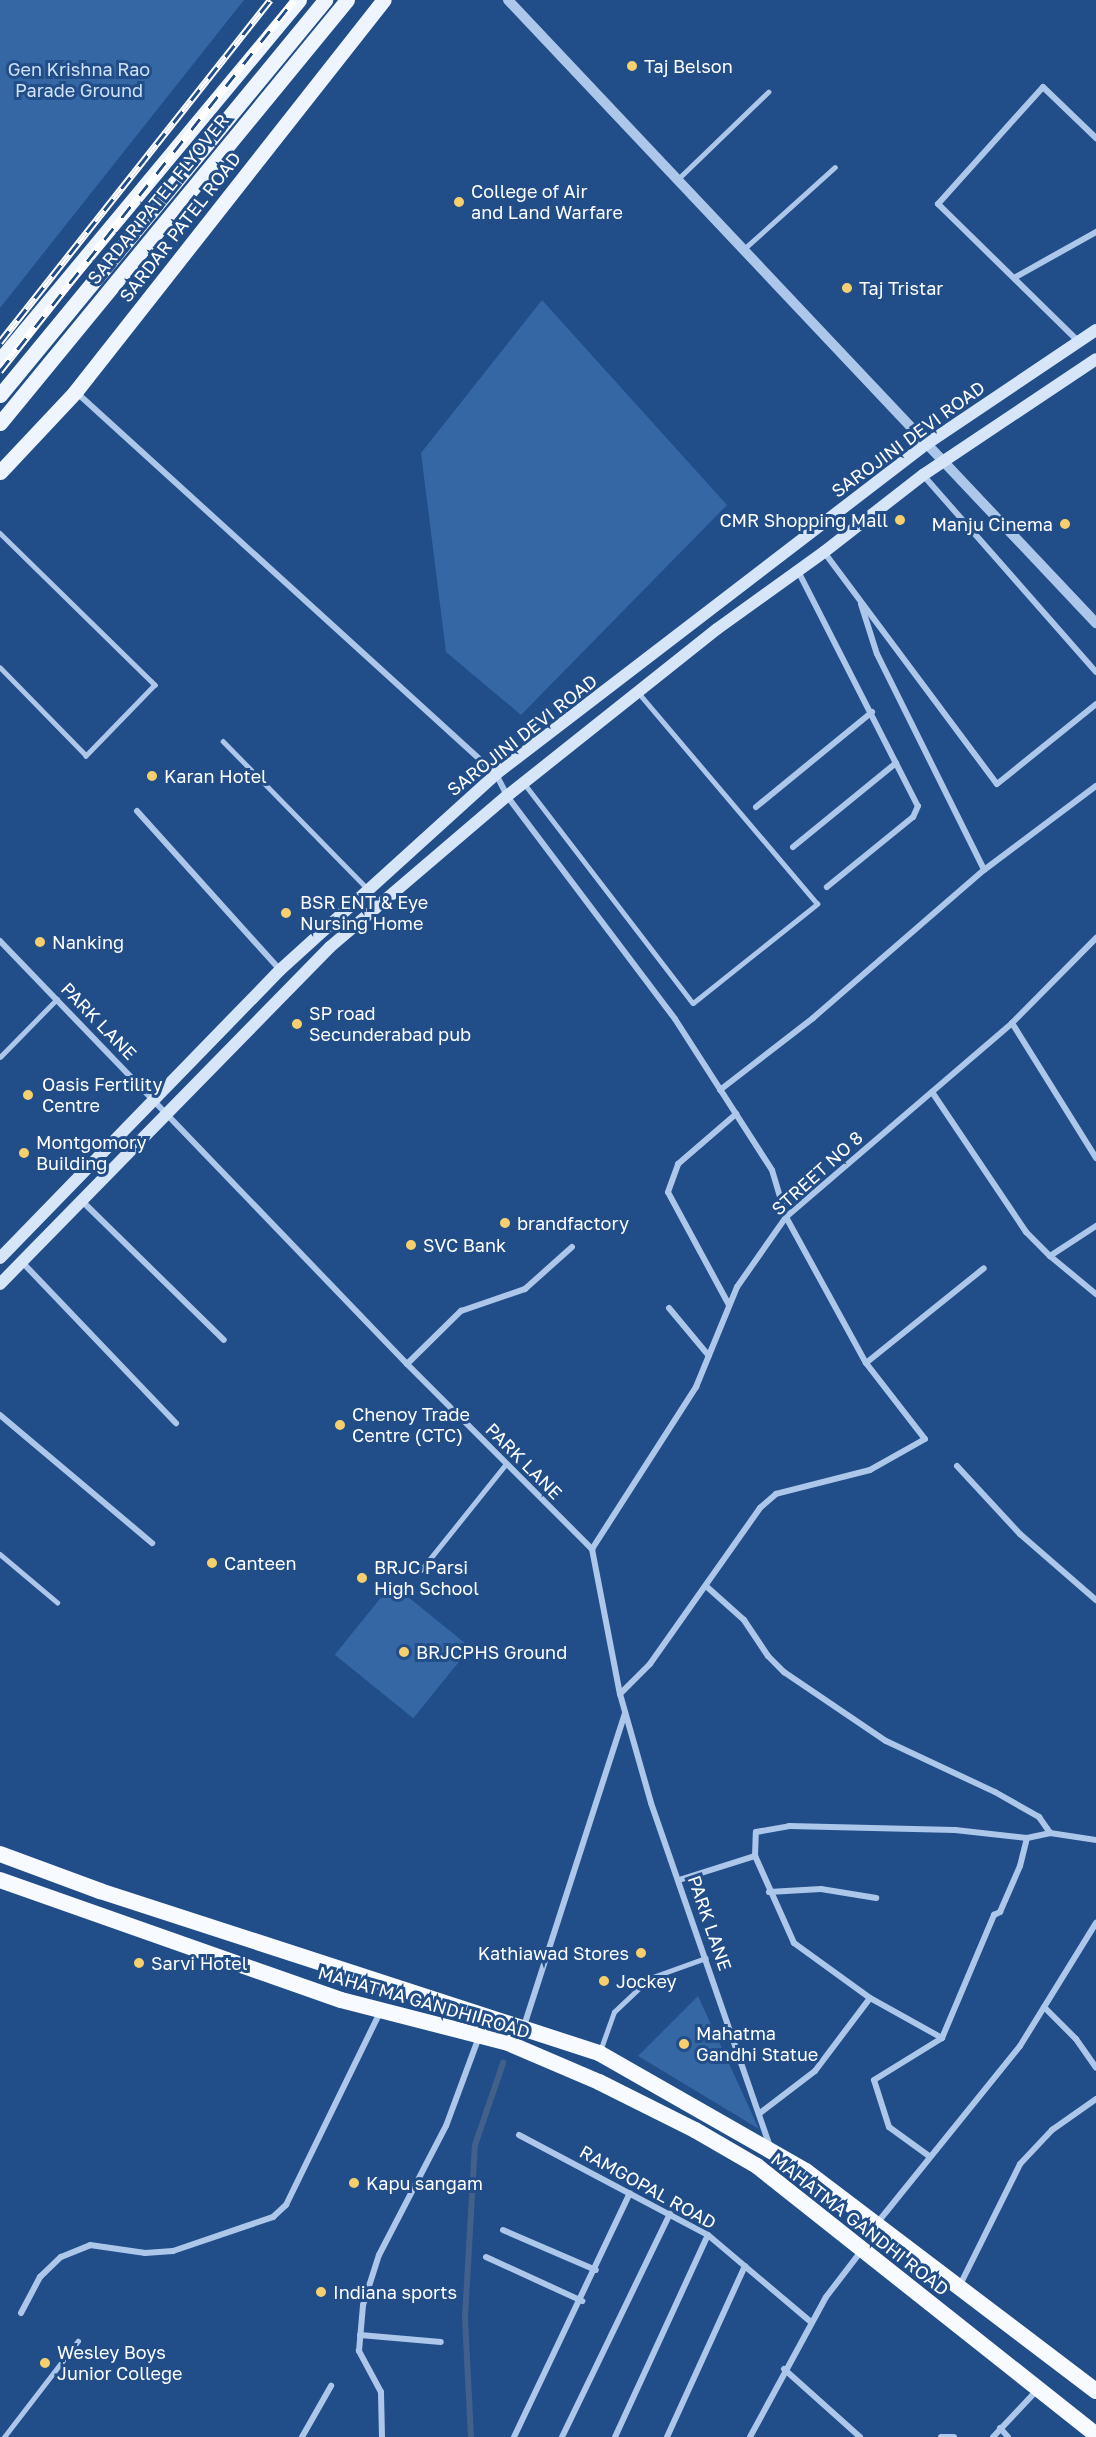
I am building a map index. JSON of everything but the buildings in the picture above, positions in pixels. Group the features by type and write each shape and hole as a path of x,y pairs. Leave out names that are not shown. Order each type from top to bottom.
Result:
{"highway":[{"name":"MAHATMA GANDHI ROAD","path":"0,1854 123,1899 599,2053 771,2151 878,2223 1096,2391"},
{"name":"MAHATMA GANDHI ROAD","path":"0,1880 322,1994 508,2043 599,2082 694,2130 757,2166 1096,2435"}],"main road":[{"path":"0,360 298,0"},
{"name":"SARDAR PATEL FLYOVER","path":"0,395 325,0"},
{"name":"SARDAR PATEL FLYOVER","path":"0,423 347,0"},
{"name":"SARDAR PATEL ROAD","path":"0,472 75,392 383,0"},
{"name":"SAROJINI DEVI ROAD","path":"0,1258 280,969 496,774 925,445 1096,330"},
{"name":"SAROJINI DEVI ROAD","path":"0,1284 83,1202 330,947 507,796 637,692 923,475 1096,358"}],"street":[{"path":"508,0 925,445 1096,623"},
{"path":"1079,342 938,204 1043,87 1096,138"},
{"path":"1014,278 1096,232"},
{"path":"75,392 496,774 507,796 675,1019 772,1170 786,1217 866,1363 925,1439 870,1470 776,1494 760,1508 650,1664 620,1694"},
{"path":"923,475 1096,672"},
{"path":"824,552 997,784 1096,704"},
{"path":"797,569 918,806 917,813 827,887"},
{"path":"858,597 877,654 984,870"},
{"path":"756,807 872,712"},
{"path":"793,847 896,763"},
{"path":"720,1090 813,1018 984,870 1096,786"},
{"path":"137,811 280,969"},
{"name":"STREET NO 8","path":"592,1549 696,1387 737,1287 786,1217 1012,1023 1096,938"},
{"name":"PARK LANE","path":"0,940 407,1364 592,1549 620,1694 679,1880 771,2151"},
{"path":"1012,1023 1096,1158"},
{"path":"932,1092 1026,1232 1050,1256 1096,1294"},
{"path":"729,1305 668,1192 671,1177 683,1159 736,1114"},
{"path":"83,1202 224,1340"},
{"path":"1050,1256 1096,1226"},
{"path":"407,1364 461,1311 525,1289 572,1247"},
{"path":"22,1262 176,1423"},
{"path":"866,1363 984,1268"},
{"path":"669,1308 709,1356"},
{"path":"0,1415 152,1544"},
{"path":"957,1466 1020,1534 1096,1600"},
{"path":"706,1587 744,1620 768,1656 784,1672 886,1741 1039,1817 1050,1833"},
{"path":"523,2027 626,1712"},
{"path":"942,2038 870,1998 794,1943 769,1892 755,1856 756,1832 789,1826 955,1830 1027,1838 1050,1833 1096,1840"},
{"path":"929,2156 889,2127 874,2080 942,2038 994,1915 1000,1912 1020,1866 1027,1838"},
{"path":"679,1880 755,1856"},
{"path":"769,1892 821,1889 876,1898"},
{"path":"878,2223 929,2156 1020,2046 1096,1923"},
{"path":"760,2113 815,2070 870,1998"},
{"path":"1044,2007 1076,2039 1096,2068"},
{"path":"21,2313 40,2277 61,2258 90,2245 145,2253 173,2252 273,2217 286,2205 381,2010"},
{"path":"382,2437 381,2392 359,2351 363,2305 379,2255 446,2126 479,2037"},
{"path":"960,2285 1020,2164 1052,2130 1096,2099"},
{"name":"RAMGOPAL ROAD","path":"519,2135 708,2235 811,2322"},
{"path":"514,2437 582,2301 630,2193"},
{"path":"562,2437 670,2214"},
{"path":"503,2230 596,2270"},
{"path":"615,2437 708,2235"},
{"path":"750,2437 784,2369 811,2322 862,2250"},
{"path":"486,2257 582,2301"},
{"path":"668,2437 745,2266"},
{"path":"360,2335 441,2342"},
{"path":"784,2369 860,2437"},
{"path":"302,2437 331,2386"},
{"path":"993,2437 1038,2389"},
{"path":"1000,2428 1008,2437"},
{"path":"941,2437 954,2437"}],"lane":[{"path":"677,180 768,92"},
{"path":"742,250 835,167"},
{"path":"0,533 155,685 86,756 0,668"},
{"path":"524,783 693,1003 817,904 637,692"},
{"path":"223,741 368,889"},
{"path":"0,1057 57,999"},
{"path":"421,1570 506,1464"},
{"path":"0,1554 57,1602"},
{"path":"599,2053 614,2012 650,1978 706,1958"},
{"path":"4,2437 78,2342"}],"green space":[{"name":"Gen Krishna Rao Parade Ground","path":"0,0 244,0 0,308"},
{"path":"542,300 727,505 521,715 446,652 421,453"},
{"name":"BRJCPHS Ground","path":"392,1584 470,1648 413,1718 335,1655"},
{"path":"698,1996 759,2129 638,2056"}],"waterway":[{"path":"471,2437 465,2317 475,2145 503,2063"}],"railway":[{"path":"0,342 270,0"},
{"path":"0,371 294,0"}],"place":[{"name":"Taj Belson","path":"632,66"},
{"name":"College of Air and Land Warfare","path":"459,202"},
{"name":"Taj Tristar","path":"847,288"},
{"name":"CMR Shopping Mall","path":"900,520"},
{"name":"Manju Cinema","path":"1065,524"},
{"name":"Karan Hotel","path":"152,776"},
{"name":"BSR ENT & Eye Nursing Home","path":"286,913"},
{"name":"Nanking","path":"40,942"},
{"name":"SP road Secunderabad pub","path":"297,1024"},
{"name":"Oasis Fertility Centre","path":"28,1095"},
{"name":"Montgomory Building","path":"24,1153"},
{"name":"brandfactory","path":"505,1223"},
{"name":"SVC Bank","path":"411,1245"},
{"name":"Chenoy Trade Centre (CTC)","path":"340,1425"},
{"name":"Canteen","path":"212,1563"},
{"name":"BRJC Parsi High School","path":"362,1578"},
{"name":"BRJCPHS Ground","path":"404,1652"},
{"name":"Kathiawad Stores","path":"641,1953"},
{"name":"Sarvi Hotel","path":"139,1963"},
{"name":"Jockey","path":"604,1981"},
{"name":"Mahatma Gandhi Statue","path":"684,2044"},
{"name":"Kapu sangam","path":"354,2183"},
{"name":"Indiana sports","path":"321,2292"},
{"name":"Wesley Boys Junior College","path":"45,2363"}]}
